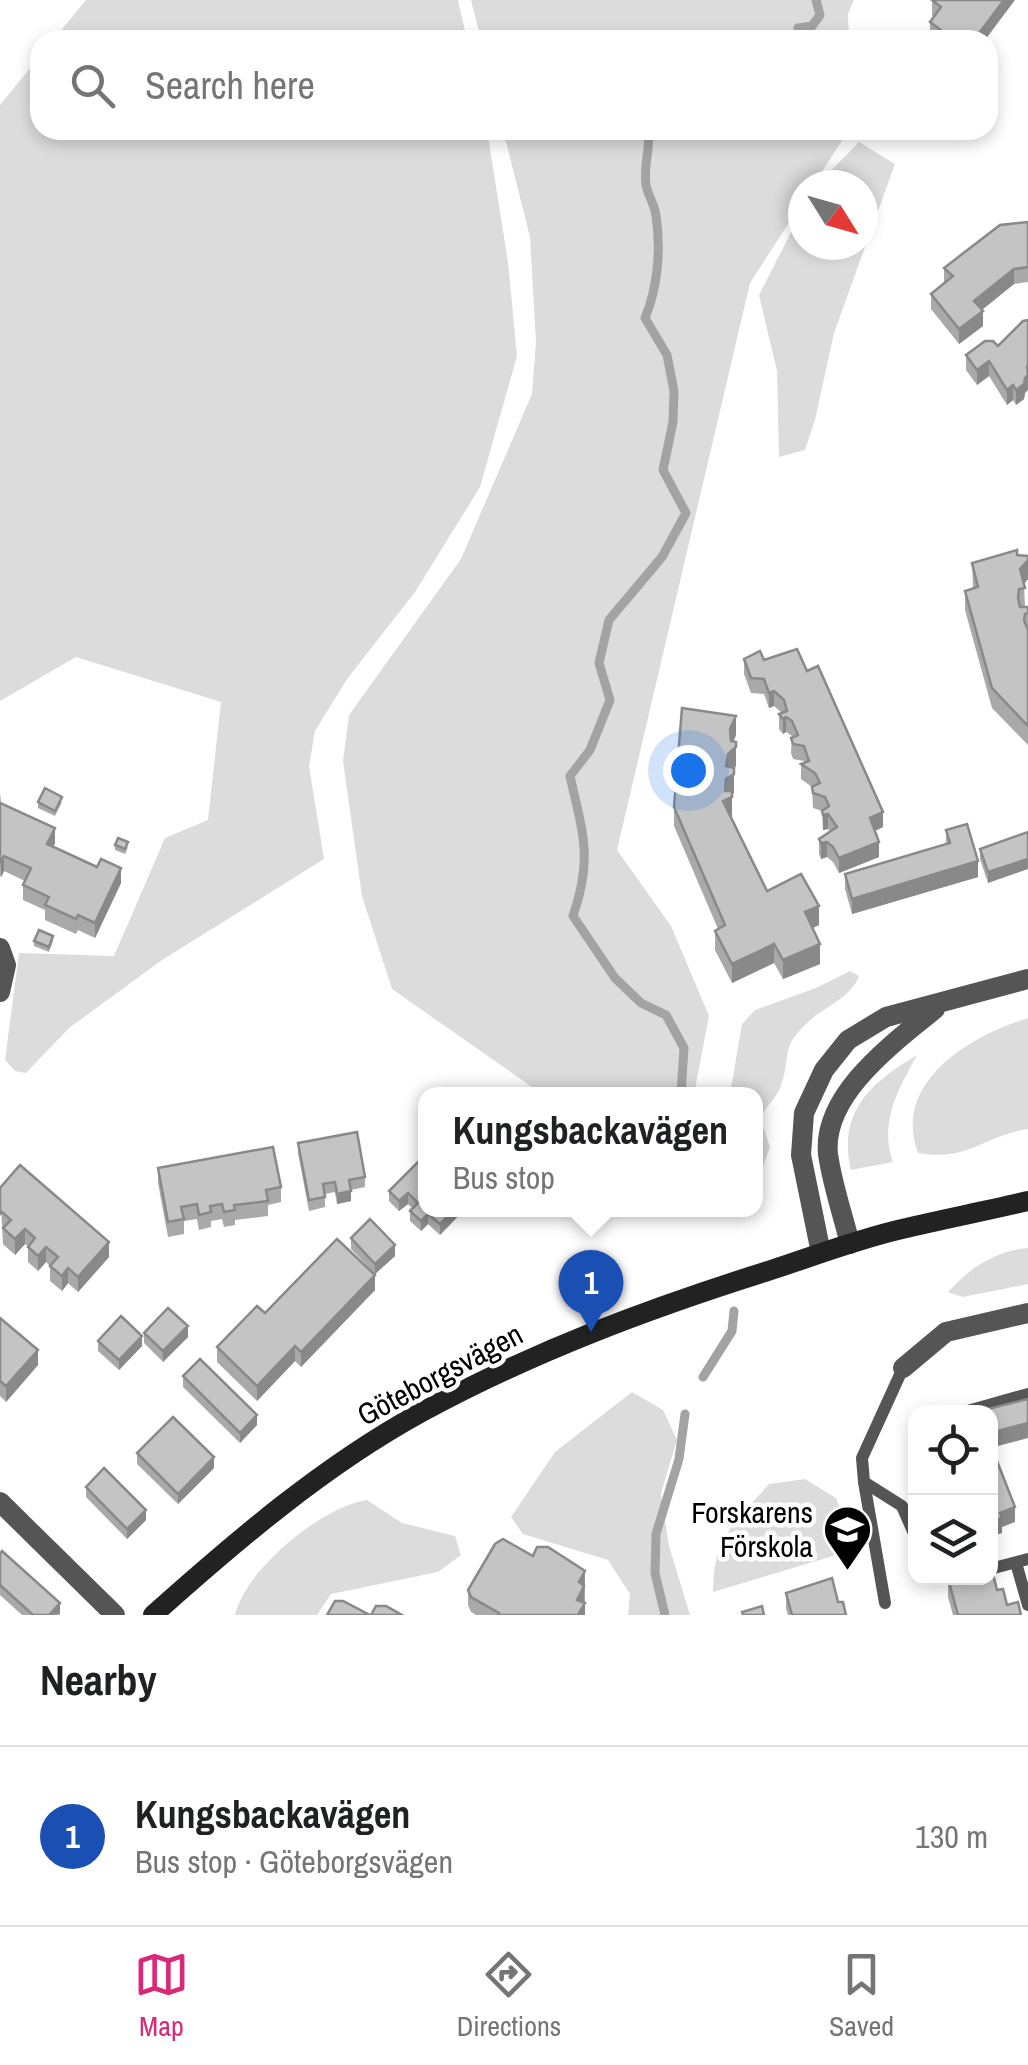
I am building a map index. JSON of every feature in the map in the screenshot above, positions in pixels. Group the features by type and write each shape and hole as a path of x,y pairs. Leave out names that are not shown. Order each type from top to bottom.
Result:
{"street":[{"path":"0,948 6,964 0,992"},
{"path":"822,1254 801,1155 804,1113 824,1070 848,1040 886,1017 1028,979"},
{"path":"850,1244 828,1150 835,1116 877,1056 940,1005"},
{"name":"Göteborgsvägen","path":"154,1615 226,1550 283,1506 416,1415 518,1363 590,1332 850,1244 1028,1201"},
{"path":"903,1368 946,1332 1028,1313"},
{"path":"0,1502 115,1615"}],"lane":[{"path":"885,1602 862,1458 903,1368"},
{"path":"989,1405 1028,1394"},
{"path":"864,1482 902,1506 908,1520"},
{"path":"1022,1561 1028,1605"}],"shaded area":[{"path":"86,0 458,0 465,30 61,30"},
{"path":"471,0 854,0 848,14 849,30 478,30"},
{"path":"30,68 30,140 489,140 508,262 517,356 480,487 415,592 347,679 315,731 309,766 324,859 162,960 69,1028 26,1073 15,1071 5,1060 19,953 114,956 165,838 208,820 221,702 76,657 0,701 0,105"},
{"path":"506,140 842,140 823,170 788,170 788,224 750,283 617,850 671,926 709,1016 695,1087 532,1087 392,989 362,896 343,761 349,715 461,559 532,394 536,342 530,237"},
{"path":"859,142 895,164 878,211 878,170 832,170"},
{"path":"788,238 788,260 860,260 834,333 805,450 779,457 777,371 759,295"},
{"path":"850,971 859,976 850,990 799,1031 790,1046 779,1089 763,1113 763,1087 731,1087 742,1024 755,1010"},
{"path":"1028,1018 1028,1129 950,1154 918,1153 913,1128 916,1104 926,1084 961,1050"},
{"path":"917,1055 889,1120 893,1162 851,1170 849,1132 862,1101 885,1077"},
{"path":"763,1127 770,1147 763,1166"},
{"path":"1028,1248 1028,1284 963,1297 948,1292 984,1262"},
{"path":"632,1392 663,1410 677,1440 661,1493 669,1546 690,1615 628,1615 630,1594 608,1560 523,1534 511,1517 555,1452"},
{"path":"805,1479 836,1498 856,1549 713,1592 717,1556 736,1521 769,1484"},
{"path":"367,1500 402,1523 455,1536 461,1555 438,1572 331,1594 317,1615 235,1615 254,1579 288,1543 329,1514"}],"building":[{"path":"932,0 1004,0 982,30 941,30 930,22 941,7"},
{"path":"1028,222 1028,267 1014,269 974,301 983,311 959,329 931,294 953,276 944,268 1000,225"},
{"path":"1028,320 1028,375 1016,390 1013,385 1007,390 989,361 977,370 966,355 985,341 998,346"},
{"path":"1017,550 1017,555 1028,556 1020,569 1025,588 1019,589 1018,598 1020,607 1028,607 1024,620 1028,630 1028,726 992,688 965,591 978,587 972,563"},
{"path":"797,649 807,671 818,666 883,812 870,818 879,842 839,858 833,847 819,839 837,827 828,814 823,815 822,811 829,806 825,797 813,793 812,787 820,783 815,773 801,764 809,761 804,746 793,744 791,738 798,735 792,721 779,714 787,711 784,700 774,691 769,693 764,679 751,678 744,659 760,651 764,660"},
{"path":"682,708 736,716 730,729 736,747 728,754 726,766 734,768 734,774 726,779 725,791 732,791 732,797 723,801 767,891 801,874 819,906 805,912 820,944 783,960 774,944 732,964 715,931 725,925 674,807"},
{"path":"45,788 62,797 55,811 38,802"},
{"path":"0,803 55,828 47,844 97,867 101,859 121,868 95,923 45,905 49,897 23,885 31,868 4,856 0,862"},
{"path":"967,824 978,861 852,899 845,874 950,843 946,830"},
{"path":"1028,832 1028,859 988,872 980,849"},
{"path":"118,838 128,842 125,849 115,845"},
{"path":"39,930 53,936 49,947 34,941"},
{"path":"357,1132 365,1177 349,1180 351,1191 337,1194 335,1182 323,1184 325,1197 309,1200 298,1143"},
{"path":"273,1147 281,1187 266,1190 268,1201 234,1205 235,1210 224,1212 222,1204 210,1206 211,1212 199,1215 197,1204 181,1207 184,1219 168,1222 158,1168"},
{"path":"418,1162 418,1203 408,1193 399,1201 389,1191"},
{"path":"20,1165 109,1242 78,1277 68,1268 62,1276 50,1266 58,1257 46,1247 38,1256 28,1247 35,1238 25,1229 15,1239 3,1228 11,1220 0,1214 0,1188"},
{"path":"418,1203 418,1217 425,1217 421,1221 410,1211"},
{"path":"370,1219 395,1245 375,1264 351,1238"},
{"path":"337,1239 375,1275 301,1352 295,1346 257,1386 217,1347 257,1306 265,1313"},
{"path":"168,1308 188,1326 163,1351 144,1333"},
{"path":"121,1316 142,1336 119,1360 98,1341"},
{"path":"0,1318 38,1350 6,1386 0,1381"},
{"path":"200,1359 257,1415 240,1433 183,1376"},
{"path":"1028,1399 1028,1423 998,1431 998,1406"},
{"path":"173,1417 214,1457 178,1494 137,1453"},
{"path":"998,1464 1015,1507 1000,1513 1002,1518 998,1519"},
{"path":"104,1468 146,1510 127,1529 86,1487"},
{"path":"503,1539 533,1556 537,1547 548,1547 585,1571 579,1582 584,1586 577,1600 585,1603 578,1615 498,1615 471,1597 468,1590 495,1544"},
{"path":"2,1551 60,1603 49,1615 33,1615 0,1585"},
{"path":"832,1578 846,1615 792,1615 786,1593"},
{"path":"950,1585 996,1585 997,1590 1003,1589 1007,1605 1018,1602 1021,1615 958,1615"},
{"path":"335,1601 343,1601 370,1615 327,1615"},
{"path":"376,1606 386,1606 402,1615 371,1615"},
{"path":"762,1606 764,1615 743,1615 742,1612"}],"waterway":[{"path":"798,30 812,26 820,15 816,0"},
{"path":"649,140 645,178 655,212 658,255 656,281 645,318 667,355 674,391 673,422 663,470 686,513 662,557 609,620 599,663 610,700 590,750 570,776 584,846 583,878 573,916 615,978 641,1003 666,1015 684,1048 681,1087"},
{"path":"703,1377 732,1331 734,1311"},
{"path":"665,1615 655,1573 656,1534 679,1459 685,1414"}],"place":[{"name":"Kungsbackavägen","path":"591,1332"},
{"name":"Forskarens Förskola","path":"848,1572"}]}
